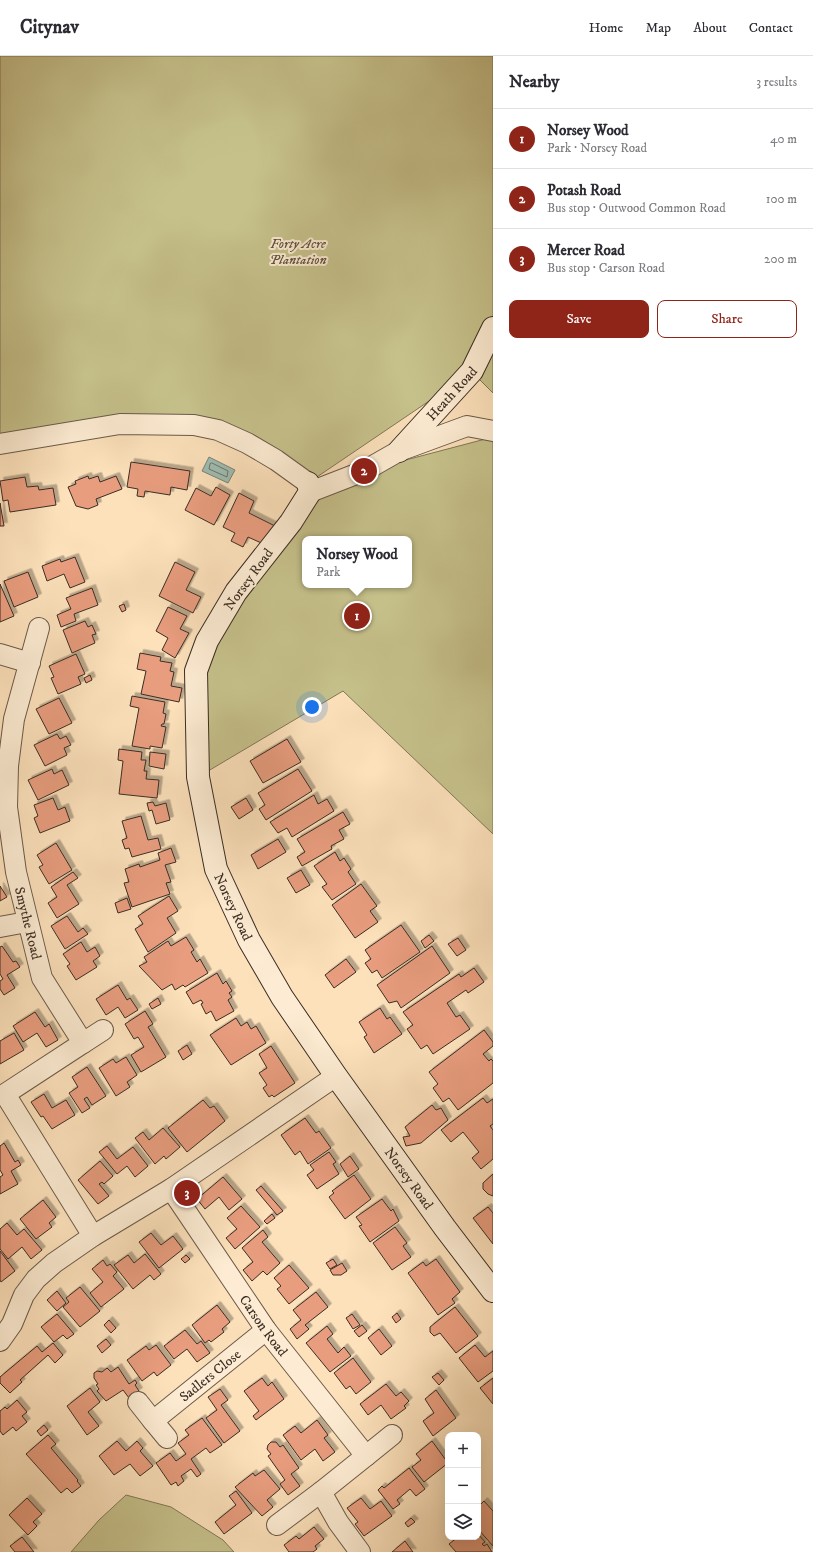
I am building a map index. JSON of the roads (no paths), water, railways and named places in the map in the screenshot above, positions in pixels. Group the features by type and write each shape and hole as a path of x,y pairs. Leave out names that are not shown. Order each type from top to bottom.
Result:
{"street":[{"name":"Heath Road","path":"399,451 472,371 493,328"},
{"path":"1,441 120,424 194,425 218,430 247,443 276,460 309,487 364,471 399,451 467,426 493,431"},
{"name":"Norsey Road","path":"309,487 291,522 236,592 207,641 196,671 198,777 216,869 246,933 282,997 336,1076 445,1228 493,1291"},
{"name":"Smythe Road","path":"39,628 14,719 8,766 7,807 16,872 27,922 42,978 84,1043"},
{"path":"0,654 30,662"},
{"path":"0,927 27,922"},
{"path":"93,1236 2,1095 103,1030"},
{"path":"0,1340 12,1324 24,1295 36,1278 54,1262 93,1236 171,1189 336,1076"},
{"name":"Carson Road","path":"171,1189 266,1330 366,1456"},
{"name":"Sadlers Close","path":"153,1421 266,1330"},
{"path":"138,1402 167,1438"},
{"path":"277,1525 392,1436"},
{"path":"321,1492 338,1522 360,1552"}],"water":[{"path":"209,457 235,470 228,483 202,471"}],"place":[{"name":"Potash Road","path":"364,471"},
{"name":"Norsey Wood","path":"357,616"},
{"name":"Mercer Road","path":"187,1193"}],"park label":[{"name":"Forty Acre Plantation","path":"298,252"}]}
